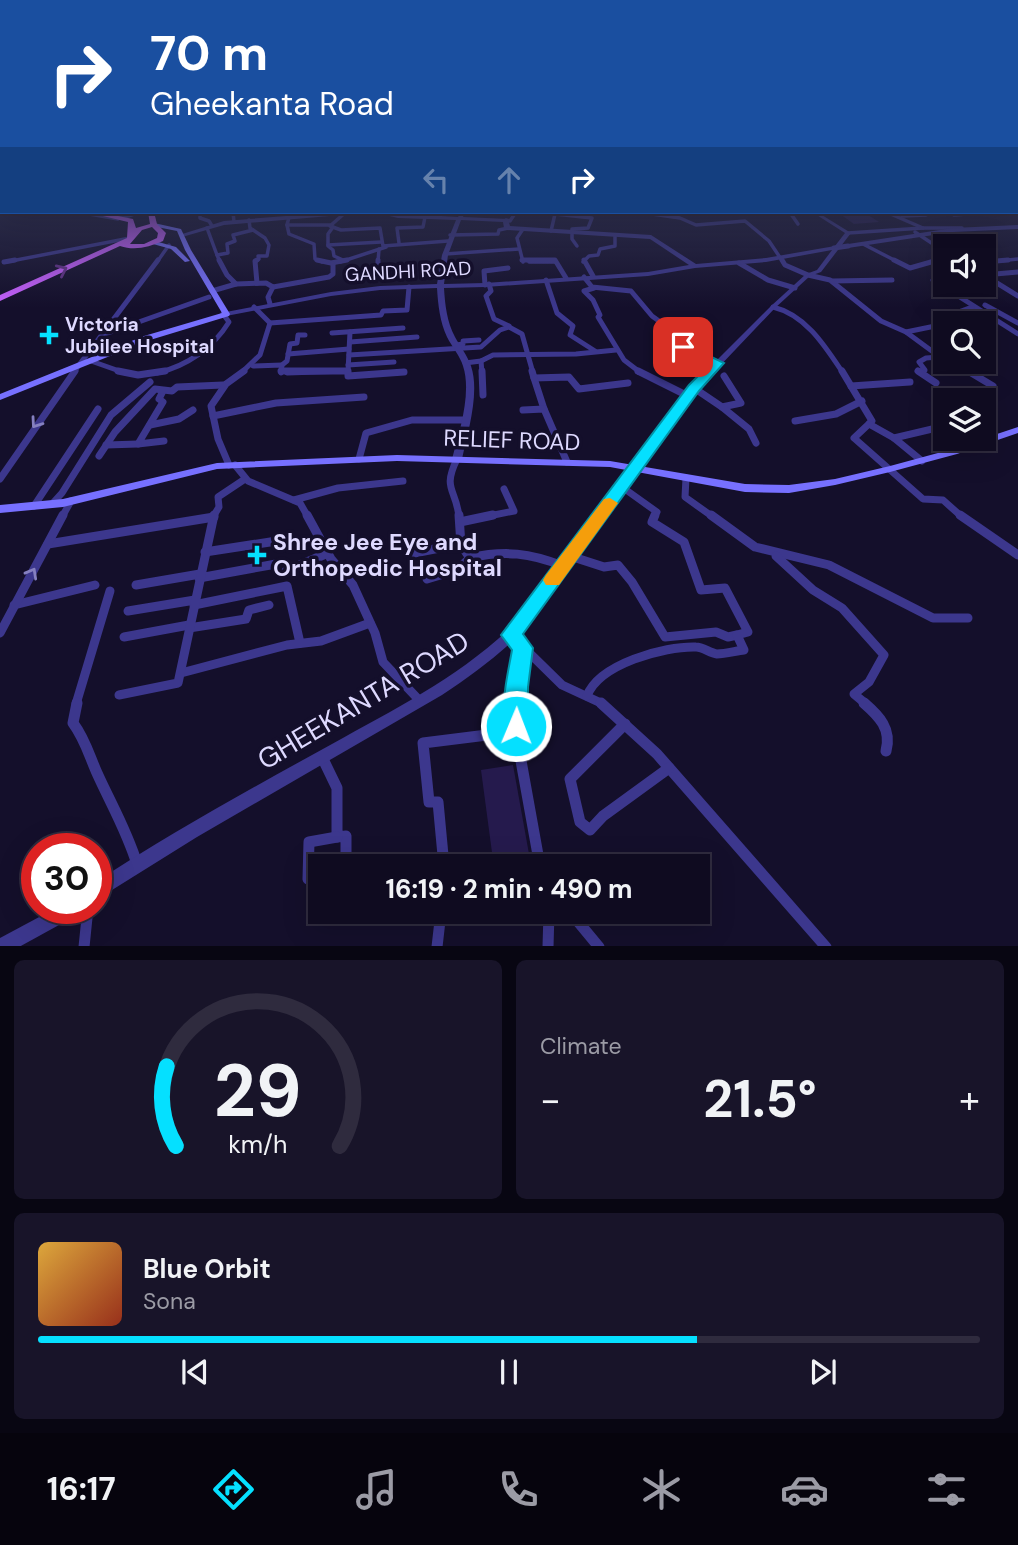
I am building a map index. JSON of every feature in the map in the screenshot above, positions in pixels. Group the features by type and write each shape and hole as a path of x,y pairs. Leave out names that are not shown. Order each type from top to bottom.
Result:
{"main road":[{"path":"139,219 126,246 163,244 182,236"},
{"path":"142,219 163,235 163,244"},
{"path":"144,219 179,230 223,314"},
{"path":"144,219 170,226"},
{"path":"0,298 127,240"},
{"path":"163,244 181,252 211,294"},
{"name":"GANDHI ROAD","path":"0,397 147,338 223,314"},
{"name":"RELIEF ROAD","path":"0,509 71,501 232,465 359,459 457,459 635,467 745,488 789,489 835,482 922,461 1018,430"}],"street":[{"path":"203,219 209,221 217,255 227,275 236,284"},
{"path":"182,236 209,227 260,219"},
{"path":"288,219 289,234 314,244 315,259 323,264 332,264 399,243 498,234 499,230 508,228 651,237 695,266"},
{"path":"337,219 331,226 328,244 334,256 344,260"},
{"path":"399,243 397,228 423,227 425,219"},
{"path":"458,219 449,238 438,286 442,310 468,369 466,420 457,459 449,476 449,485 457,500 460,544 470,558"},
{"path":"465,219 511,219"},
{"path":"551,232 554,219"},
{"path":"570,233 572,229 588,228 592,219"},
{"path":"680,219 696,225 746,221 769,240 778,258 785,265 808,275 832,281 892,281"},
{"path":"795,219 799,224"},
{"path":"826,219 848,233 923,228 1018,227"},
{"path":"903,219 923,228"},
{"path":"248,220 253,230 265,238 269,245 267,256 258,256 259,259 255,261 257,283"},
{"path":"506,220 508,228"},
{"path":"287,225 331,226 341,230 380,228 381,245 386,247"},
{"path":"407,228 411,235 410,243"},
{"path":"523,229 517,238 523,262 555,260 566,278"},
{"path":"912,229 933,245"},
{"path":"863,244 972,229"},
{"path":"217,255 228,253 227,244 234,241 233,234 253,230"},
{"path":"570,233 577,246"},
{"name":"GHEEKANTA ROAD","path":"112,881 137,864 420,701 488,658 511,635 694,388 773,307 808,275 819,271 826,264 848,233"},
{"path":"594,288 583,261 589,256 597,255 600,249 615,246 615,236"},
{"path":"4,262 127,240"},
{"path":"328,244 381,242"},
{"path":"0,479 75,368 104,335 163,244"},
{"path":"863,244 910,268 933,261"},
{"name":"GANDHI ROAD","path":"223,314 331,293 648,274 695,266 778,258 863,244"},
{"path":"378,269 379,249"},
{"path":"445,254 519,249"},
{"path":"996,261 1018,259"},
{"path":"739,262 768,280 795,288"},
{"path":"104,335 236,284 257,283 273,287 329,277 333,274 332,264"},
{"path":"481,265 491,291 486,296 492,315 522,334 544,409 568,463"},
{"path":"484,271 508,268"},
{"path":"996,274 1018,272"},
{"path":"546,280 557,313 573,326 570,335 594,351"},
{"path":"832,281 881,321 906,332 933,351"},
{"path":"996,282 1018,296"},
{"path":"271,304 268,297 273,287"},
{"path":"254,307 270,323 381,315 383,312 407,310 409,287"},
{"path":"688,396 642,374 616,350 600,324 600,315 593,300 584,291 594,288 631,291 652,316 670,329 683,347 718,363"},
{"path":"1007,289 1018,288"},
{"path":"958,297 1018,334"},
{"path":"985,305 1018,323"},
{"path":"773,307 792,313 806,327 862,401 872,421 854,438 923,499 943,500 957,515 970,524 981,527 1018,555"},
{"path":"961,311 972,307"},
{"path":"91,361 121,373 140,376 184,363 209,349 224,333 229,322 223,314"},
{"path":"270,323 268,341 253,366 223,385 211,406 218,439 232,465 246,479 300,503 328,553 353,585 383,662 420,701"},
{"path":"288,354 487,344 500,329 509,327"},
{"path":"906,332 933,327"},
{"path":"332,333 403,328"},
{"path":"350,332 348,376 404,372"},
{"path":"253,366 282,365 287,361 290,344 297,343 298,335 305,335"},
{"path":"349,349 416,337"},
{"path":"457,347 463,344 463,341 479,340"},
{"path":"465,363 481,362 492,355 576,354 616,350"},
{"path":"933,358 919,362 925,370 918,372 936,383"},
{"path":"282,365 281,373 394,362"},
{"path":"481,362 484,395"},
{"path":"973,374 993,386"},
{"path":"723,407 741,403 724,376"},
{"path":"534,378 569,377 579,389 628,383"},
{"path":"52,504 62,493 111,415 150,382"},
{"path":"851,386 910,382"},
{"path":"99,456 106,444 155,389 172,391 177,387 223,385"},
{"path":"694,388 749,429 756,443"},
{"path":"138,444 150,425 152,414 163,402 159,399 163,391"},
{"path":"213,416 276,402 364,397"},
{"path":"794,421 836,414 862,401"},
{"path":"34,506 98,409"},
{"path":"523,410 544,409"},
{"path":"150,425 179,419 193,410"},
{"path":"359,459 366,433 412,420 466,420"},
{"path":"869,424 894,438 922,461"},
{"path":"894,438 933,429"},
{"path":"106,444 164,441"},
{"path":"686,478 685,497 755,547 829,565 933,618 968,618"},
{"path":"119,695 178,683 199,576 219,507 218,498 246,479"},
{"path":"291,501 338,488 403,481"},
{"path":"427,579 457,570 466,565 470,558 503,550 604,567 618,565 632,582 665,637 716,632 729,637 748,632 724,588 701,590 684,542 652,522 657,512 622,487"},
{"path":"460,522 514,511 504,489"},
{"path":"0,633 71,501"},
{"path":"48,544 214,517"},
{"path":"205,552 283,540"},
{"path":"414,553 460,544"},
{"path":"286,571 328,553"},
{"path":"773,553 813,590 842,608 884,655 879,669 869,682 854,694 888,729 890,744 886,751"},
{"path":"135,585 276,564"},
{"path":"15,605 95,585"},
{"path":"128,611 194,603 287,586 300,643"},
{"path":"110,591 73,723 87,743 101,783 128,834 137,864"},
{"path":"124,637 246,619 249,610 269,605"},
{"path":"181,673 300,643 304,645 321,641 370,623"},
{"path":"511,635 562,685 600,702 625,724 669,768 825,946"},
{"path":"587,696 590,688 606,671 625,662 651,654 698,647 716,654 744,650 737,635"},
{"path":"523,648 517,687 516,726 538,854"},
{"path":"625,724 570,779 580,822 590,830 603,816 669,768"},
{"path":"443,854 438,802 429,802 422,743 495,734 516,726"},
{"path":"322,757 337,788 337,837"},
{"path":"309,854 309,842 346,836 346,854"},
{"path":"3,946 44,924"},
{"path":"84,946 86,924"},
{"path":"437,946 440,924"},
{"path":"549,924 550,944"},
{"path":"580,924 598,946"}],"building":[{"path":"847,219 875,219 879,222 854,224"},
{"path":"513,765 529,854 492,854 481,770"}],"slow traffic":[{"path":"553,580 610,503"}],"place":[{"name":"Victoria Jubilee Hospital","path":"49,335"},
{"name":"Shree Jee Eye and Orthopedic Hospital","path":"257,555"}],"route":[{"path":"516,726 517,687 523,648 511,635 694,388 718,363 683,347"}]}
